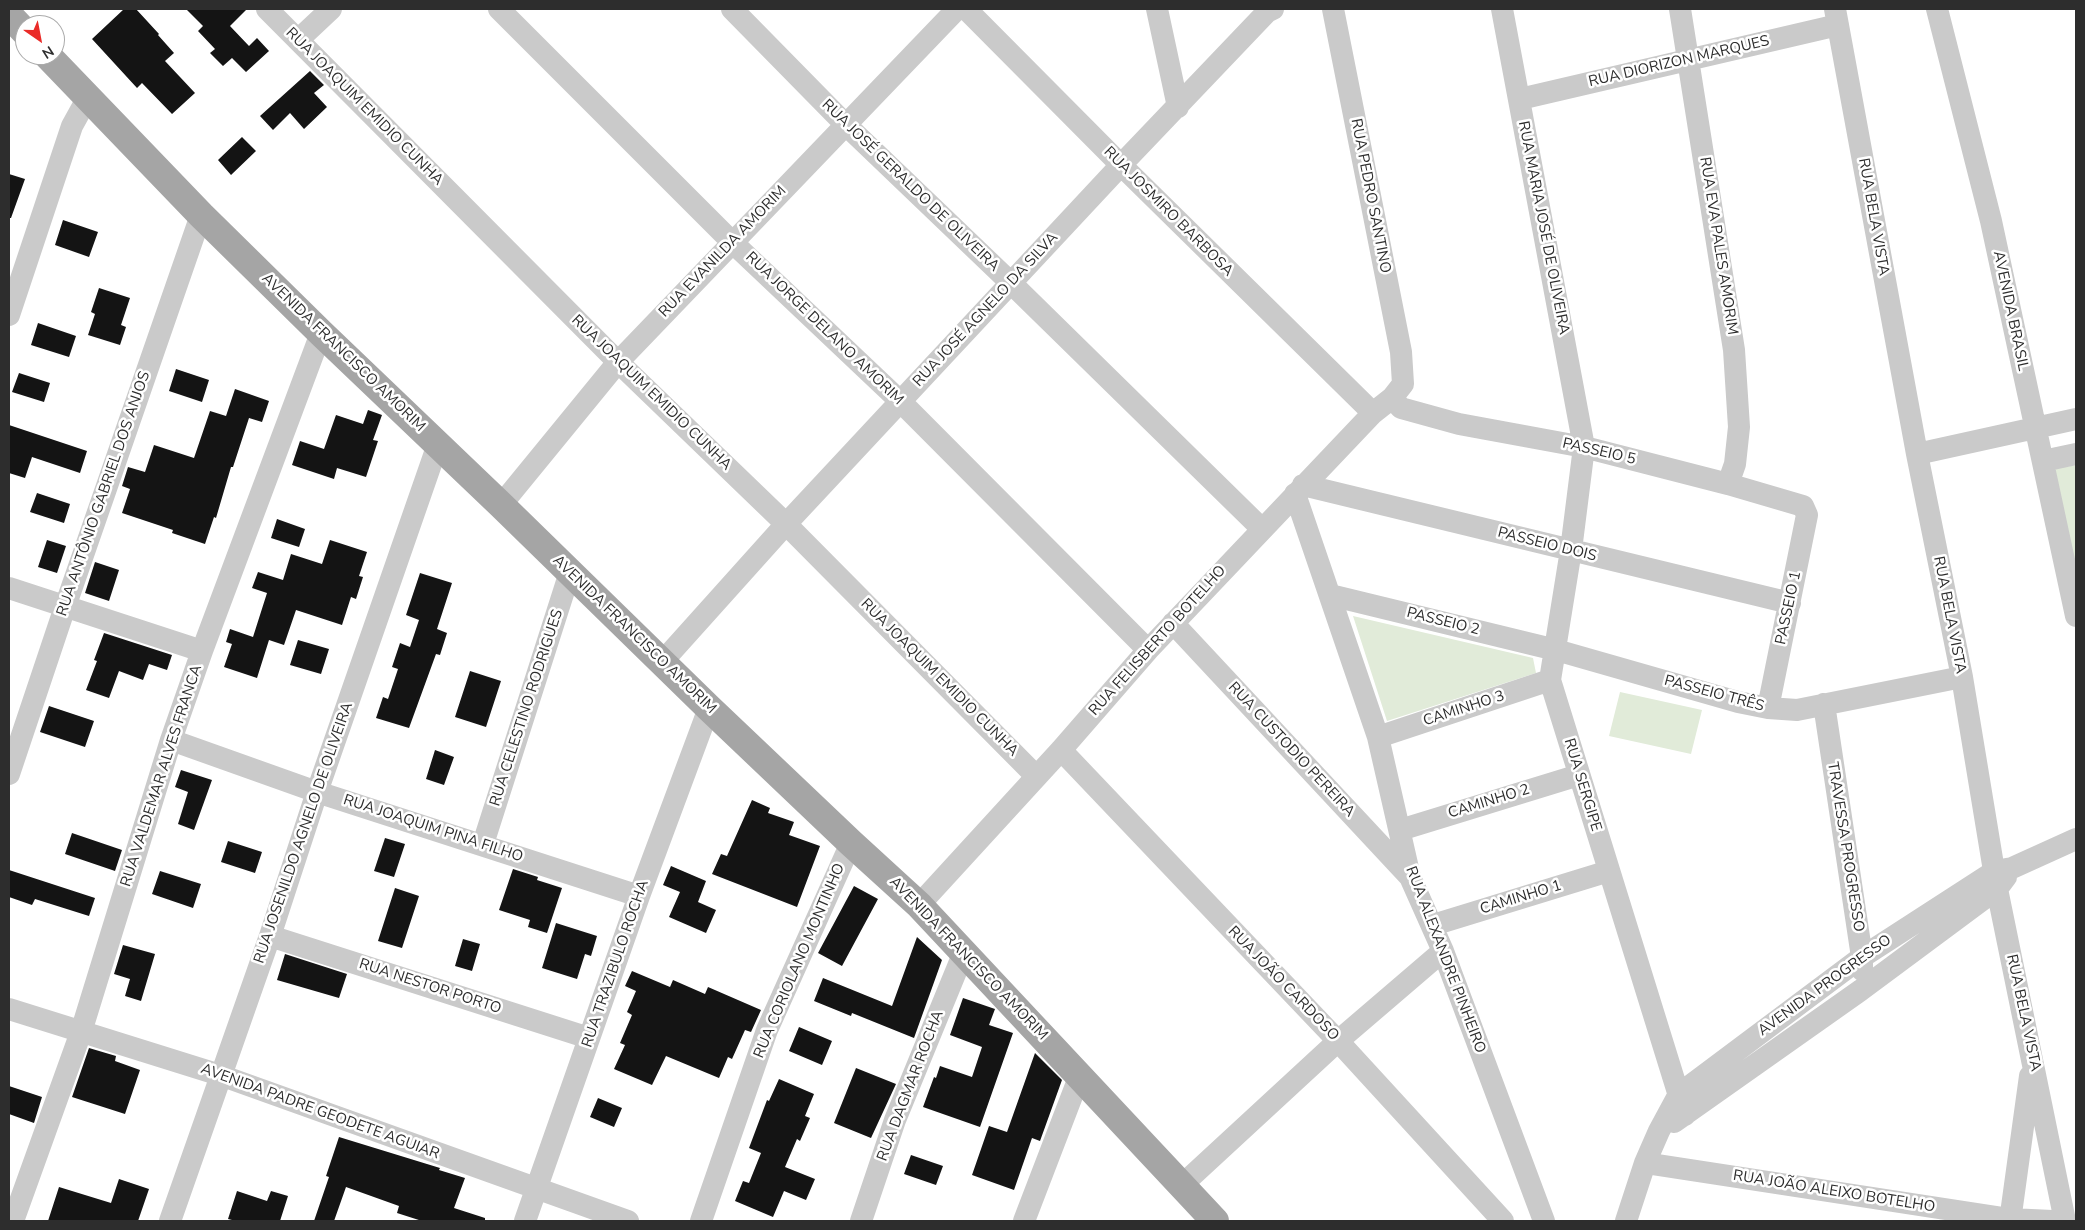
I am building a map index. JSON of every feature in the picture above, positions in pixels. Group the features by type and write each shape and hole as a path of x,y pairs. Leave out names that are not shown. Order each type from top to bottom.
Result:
{"main road":[{"name":"AVENIDA FRANCISCO AMORIM","path":"57,65 201,215 320,333 438,444 663,661 709,708 919,905 1182,1184 1212,1220"}],"street":[{"name":"RUA JOAQUIM EMIDIO CUNHA","path":"267,9 618,362 786,524 1036,776"},
{"path":"298,40 331,9"},
{"name":"RUA JORGE DELANO AMORIM","path":"499,9 732,242 901,402 1148,650"},
{"name":"RUA JOSÉ GERALDO DE OLIVEIRA","path":"732,9 845,124 1011,283 1262,529"},
{"name":"RUA EVANILDA AMORIM","path":"501,505 618,362 957,9"},
{"name":"RUA JOSMIRO BARBOSA","path":"966,9 1120,165 1373,413"},
{"path":"1157,9 1178,107"},
{"name":"RUA JOSÉ AGNELO DA SILVA","path":"663,661 786,524 1120,165 1178,107 1267,12 1273,9"},
{"name":"RUA PEDRO SANTINO","path":"1333,9 1401,352 1398,391"},
{"name":"RUA MARIA JOSÉ DE OLIVEIRA","path":"1502,9 1584,447"},
{"name":"RUA EVA PALES AMORIM","path":"1680,9 1734,350 1739,426 1735,464 1728,484"},
{"name":"AVENIDA BRASIL","path":"1937,9 1991,221 2076,616"},
{"name":"RUA DIORIZON MARQUES","path":"1520,100 1689,60 1836,17"},
{"name":"RUA BELA VISTA","path":"1836,17 1917,454 2001,876 2033,1058 2065,1221"},
{"path":"9,315 72,126 88,97"},
{"name":"RUA ANTÔNIO GABRIEL DOS ANJOS","path":"9,774 201,215"},
{"name":"RUA VALDEMAR ALVES FRANCA","path":"13,1221 81,1032 171,740 320,333"},
{"name":"RUA FELISBERTO BOTELHO","path":"919,905 1061,750 1173,623 1373,413 1398,391"},
{"name":"PASSEIO 5","path":"1398,391 1401,408 1460,424 1584,447 1800,504 1806,509"},
{"path":"1917,454 2076,419"},
{"name":"RUA JOSENILDO AGNELO DE OLIVEIRA","path":"171,1221 438,444"},
{"name":"RUA SERGIPE","path":"1584,447 1571,550 1550,680 1685,1115"},
{"path":"2043,461 2076,454"},
{"name":"PASSEIO DOIS","path":"1299,490 1571,550 1790,603"},
{"name":"RUA ALEXANDRE PINHEIRO","path":"1299,490 1330,595 1378,737 1410,877 1433,925 1544,1221"},
{"name":"PASSEIO 1","path":"1768,708 1807,515 1806,509"},
{"name":"RUA CELESTINO RODRIGUES","path":"483,844 570,572"},
{"path":"9,588 202,651"},
{"name":"PASSEIO 2","path":"1330,595 1556,650"},
{"name":"RUA CUSTODIO PEREIRA","path":"1173,623 1410,877"},
{"name":"PASSEIO TRÊS","path":"1556,650 1738,702 1768,708 1797,710 1962,677"},
{"name":"CAMINHO 3","path":"1378,737 1550,680"},
{"name":"TRAVESSA PROGRESSO","path":"1824,704 1862,956 1861,990"},
{"name":"RUA TRAZIBULO ROCHA","path":"525,1221 639,896 709,708"},
{"name":"RUA JOAQUIM PINA FILHO","path":"171,740 317,792 483,844 639,896"},
{"name":"RUA JOÃO CARDOSO","path":"1061,750 1338,1041 1503,1221"},
{"name":"CAMINHO 2","path":"1400,830 1579,775"},
{"name":"AVENIDA PROGRESSO","path":"1626,1221 1645,1163 1659,1131 1679,1094 1862,956 2001,876 2076,839"},
{"name":"RUA CORIOLANO MONTINHO","path":"701,1221 767,1030 851,843"},
{"name":"CAMINHO 1","path":"1433,925 1609,871"},
{"name":"AVENIDA PROGRESSO","path":"1659,1131 1685,1115 1861,990 2001,876"},
{"name":"RUA NESTOR PORTO","path":"270,936 589,1038"},
{"name":"RUA DAGMAR ROCHA","path":"861,1221 895,1120 964,952"},
{"path":"1182,1184 1338,1041 1443,952"},
{"name":"AVENIDA PADRE GEODETE AGUIAR","path":"9,1009 220,1075 628,1221"},
{"path":"2010,1220 2033,1058"},
{"path":"1024,1221 1080,1075"},
{"name":"RUA JOÃO ALEIXO BOTELHO","path":"1645,1163 2010,1220 2052,1221"}],"green space":[{"path":"2076,465 2076,567 2054,469"},
{"path":"1353,616 1533,658 1536,673 1387,721"},
{"path":"1620,692 1702,710 1691,754 1609,736"}],"building":[{"path":"124,9 136,9 159,34 174,53 165,61 195,93 172,114 142,83 137,88 92,39"},
{"path":"186,9 247,9 230,26 249,46 257,38 269,51 246,72 232,58 223,66 210,53 215,49 198,31 203,26"},
{"path":"310,71 324,85 314,93 327,107 304,129 290,113 273,130 260,116"},
{"path":"242,137 256,151 231,175 218,160"},
{"path":"9,174 25,179 11,218 9,218"},
{"path":"63,220 98,232 89,257 55,245"},
{"path":"99,288 130,298 121,325 126,327 120,345 88,335 95,314 91,312"},
{"path":"38,323 76,336 69,357 31,345"},
{"path":"176,369 209,380 202,402 169,391"},
{"path":"19,373 50,383 44,402 12,392"},
{"path":"235,389 269,401 262,422 249,418 233,467 231,467 216,518 214,517 205,544 172,533 173,530 122,513 130,489 122,486 128,467 145,472 154,445 194,458 210,411 226,416"},
{"path":"368,410 382,415 373,440 378,441 366,477 337,468 334,479 292,465 300,441 324,449 336,415 363,424"},
{"path":"9,425 87,451 80,473 32,457 25,478 9,473"},
{"path":"37,493 70,504 64,523 30,512"},
{"path":"277,519 305,529 299,547 271,538"},
{"path":"47,540 66,546 57,573 38,567"},
{"path":"330,540 367,552 359,576 363,577 356,599 351,597 342,625 296,610 284,645 269,640 257,678 224,667 232,644 226,642 230,629 253,637 267,593 252,588 258,572 283,580 291,554 322,564"},
{"path":"95,562 119,570 109,601 85,593"},
{"path":"420,573 452,583 437,629 447,633 440,655 436,654 409,728 376,718 383,697 388,699 398,669 392,667 400,643 410,647 419,620 406,615"},
{"path":"104,633 172,655 167,670 149,664 143,680 119,671 109,698 86,690 97,661 94,660"},
{"path":"298,640 329,649 321,674 290,665"},
{"path":"470,671 501,681 486,727 455,717"},
{"path":"49,706 94,721 85,747 40,732"},
{"path":"435,750 454,757 444,785 426,779"},
{"path":"181,770 212,780 194,830 178,824 188,792 175,787"},
{"path":"752,800 770,808 768,813 794,822 789,835 820,846 797,907 712,874 721,854 727,856"},
{"path":"72,833 122,850 115,871 65,854"},
{"path":"385,838 405,844 394,877 374,871"},
{"path":"228,841 262,852 255,873 221,862"},
{"path":"671,866 706,881 698,902 716,910 706,933 669,917 680,892 663,885"},
{"path":"513,869 538,877 537,880 562,888 547,933 528,927 530,920 499,910"},
{"path":"9,870 95,898 89,916 35,899 32,905 9,897"},
{"path":"160,871 201,884 193,908 152,894"},
{"path":"854,886 878,899 842,966 818,953"},
{"path":"395,888 419,896 402,948 378,941"},
{"path":"556,923 597,936 591,956 585,954 577,979 542,968"},
{"path":"917,937 942,960 914,1038 852,1013 851,1016 814,1001 823,978 892,1006"},
{"path":"463,939 480,944 472,971 455,966"},
{"path":"123,945 155,954 141,1001 125,996 130,979 114,974"},
{"path":"285,954 347,974 339,998 277,980"},
{"path":"632,971 670,987 673,980 705,994 708,987 761,1010 751,1032 745,1030 732,1059 728,1057 719,1078 666,1056 652,1085 614,1069 625,1045 620,1043 632,1015 627,1012 636,991 625,986"},
{"path":"963,998 995,1009 989,1025 1013,1033 980,1127 923,1107 940,1066 972,1077 982,1047 950,1035"},
{"path":"799,1027 832,1041 822,1065 789,1051"},
{"path":"89,1048 116,1056 115,1061 140,1070 125,1114 72,1097"},
{"path":"1035,1053 1062,1080 1040,1141 1032,1138 1014,1190 972,1175 989,1126 1007,1132"},
{"path":"856,1068 896,1084 871,1138 834,1123"},
{"path":"779,1079 814,1094 805,1116 810,1118 800,1141 797,1139 785,1167 815,1179 806,1200 784,1191 773,1217 735,1201 743,1181 749,1183 761,1153 749,1148 767,1100 769,1101"},
{"path":"9,1086 42,1097 34,1123 9,1114"},
{"path":"598,1098 622,1108 614,1127 590,1117"},
{"path":"339,1137 440,1168 439,1170 465,1178 454,1208 485,1218 485,1221 422,1221 397,1213 399,1206 346,1187 334,1221 314,1221 329,1177 326,1176"},
{"path":"911,1155 943,1166 936,1185 904,1174"},
{"path":"119,1179 149,1189 138,1221 48,1221 59,1187 111,1203"},
{"path":"237,1191 267,1201 271,1191 288,1196 280,1221 236,1221 228,1219"}]}
